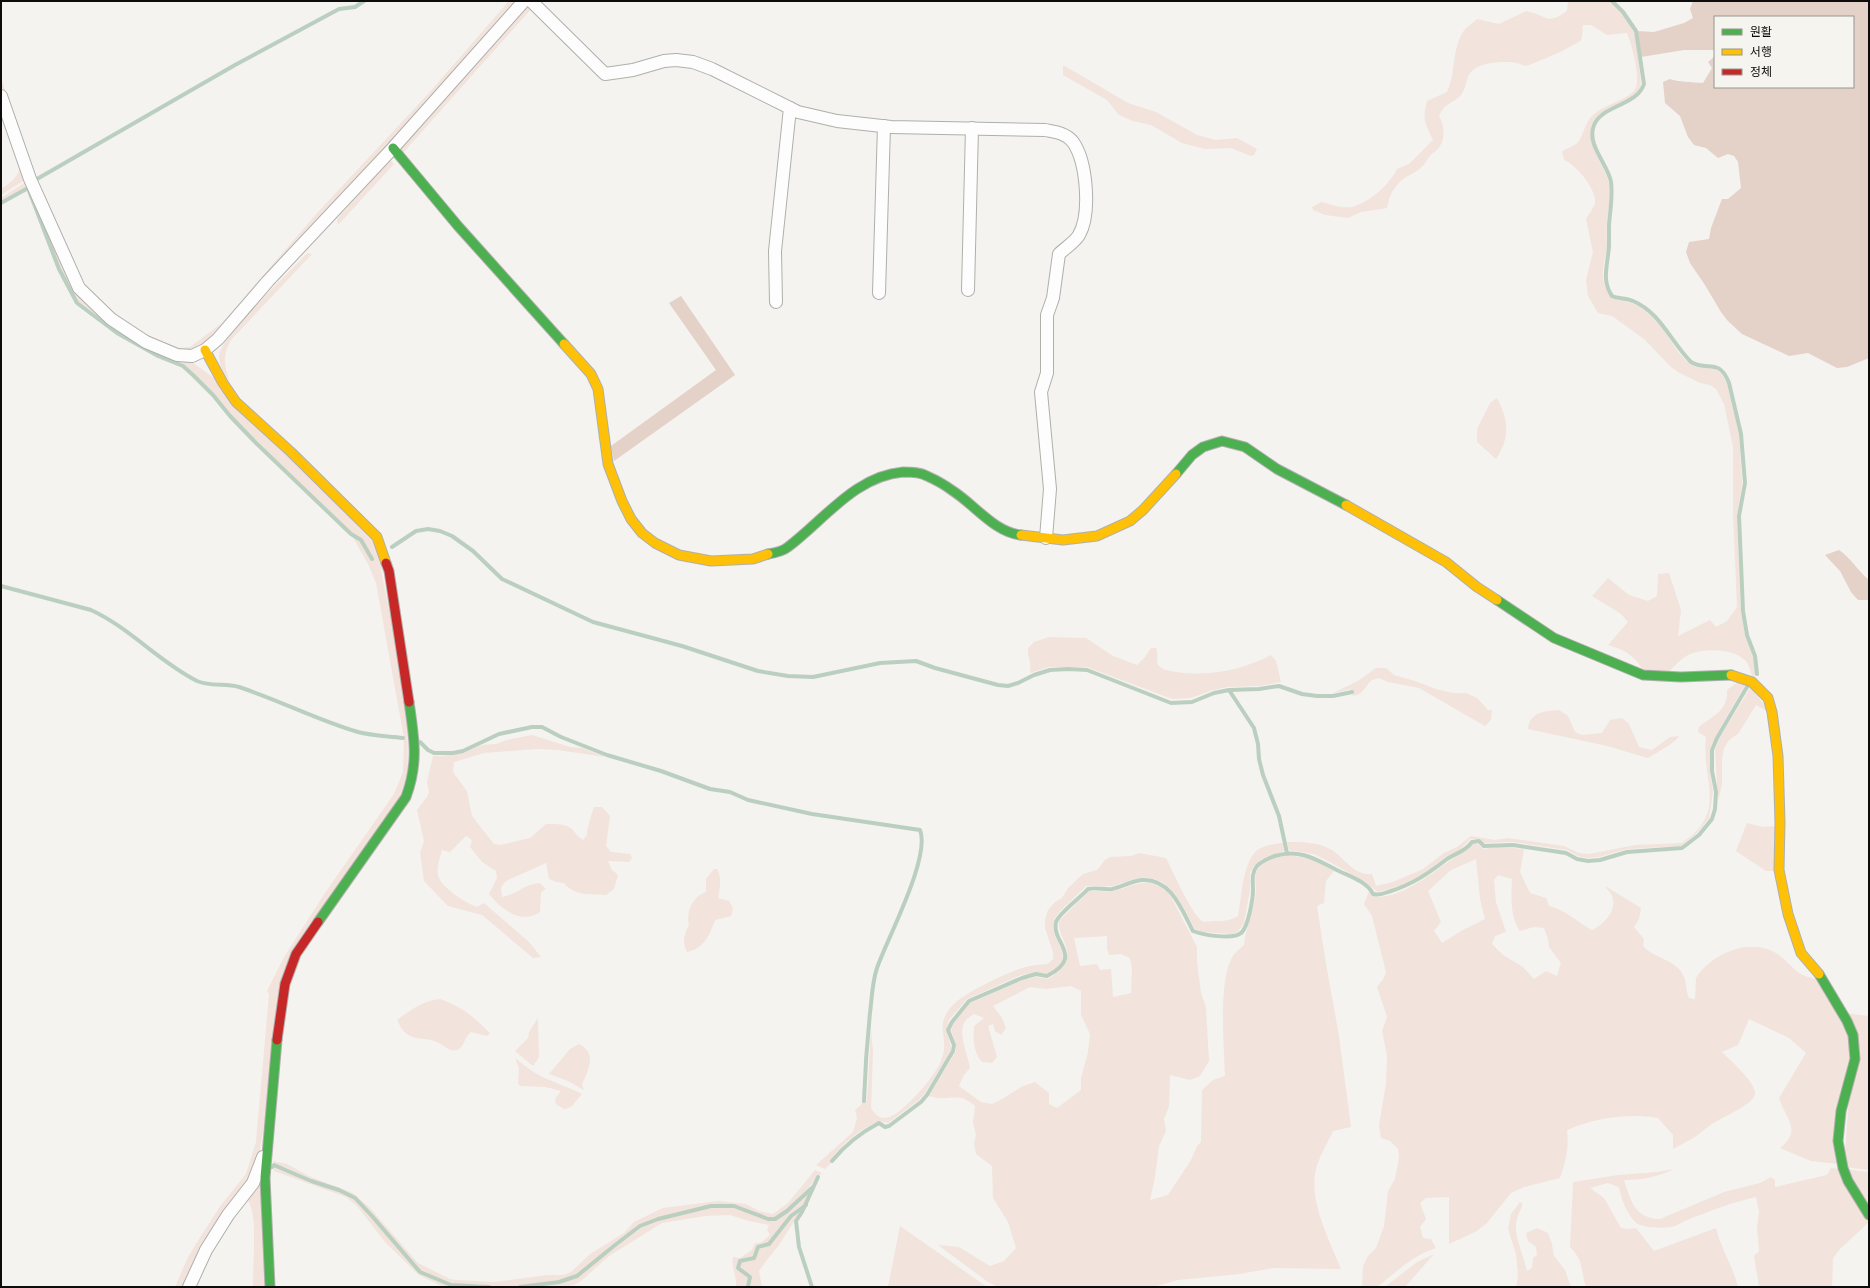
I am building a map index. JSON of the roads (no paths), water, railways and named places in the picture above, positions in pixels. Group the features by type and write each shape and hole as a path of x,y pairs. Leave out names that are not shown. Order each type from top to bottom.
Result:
{"street":[{"path":"1,96 30,179 79,288 111,319 146,342 177,355 192,356 205,350 218,339 268,281 393,148 524,1"},
{"path":"532,1 606,74 633,70 664,61 676,60 693,62 712,69 790,108 809,115 837,121 884,126 1045,130 1065,135 1073,142 1084,173 1086,189 1082,227 1079,236 1059,254 1053,298 1047,315 1047,373 1041,392 1050,489 1046,538"},
{"path":"776,302 775,250 790,108"},
{"path":"879,293 884,126"},
{"path":"968,290 972,128"},
{"path":"393,148 458,226 591,374 598,389 608,464 614,482 631,518 642,533 654,543 679,556 711,561 753,559 787,548 821,517 858,488 884,476 895,473 910,472 924,474 938,481 997,526 1012,534 1062,540 1097,536 1130,520 1143,510 1197,450 1214,442 1234,443 1245,447 1277,469 1299,479 1359,512 1446,562 1477,587 1554,638 1643,675 1681,677 1729,676 1752,682 1768,698 1772,712 1778,756 1780,822 1779,870 1788,914 1801,953 1823,978 1847,1021 1853,1035 1855,1059 1841,1111 1838,1141 1843,1168 1848,1181 1869,1215"},
{"path":"205,350 223,383 236,402 291,452 377,537 389,571 416,742 414,772 406,797 296,954 285,984 280,1007 265,1178 270,1287"},
{"path":"189,1287 210,1244 228,1215 253,1183 260,1167 268,1139"}],"waterway":[{"path":"37,179 235,65 339,9 355,7 364,1"},
{"path":"1612,1 1623,12 1636,31 1644,84 1634,97 1604,113 1598,118 1592,132 1595,147 1609,175 1612,187 1606,272 1607,284 1612,296 1633,301 1651,312 1691,362 1702,366 1712,366 1721,370 1729,383 1741,434 1745,483 1739,516 1743,611 1747,635 1755,656 1757,674"},
{"path":"1,203 28,188 59,269 77,303 117,333 158,356 183,366 213,395 230,416 256,443 351,534 361,540 372,559"},
{"path":"392,547 416,531 428,529 440,531 452,536 473,551 502,579 593,622 682,646 758,671 788,676 813,677 880,663 916,661 935,668 998,685 1008,686 1050,670 1087,670 1171,703 1192,702 1214,693 1229,690 1259,689 1279,686 1302,694 1317,696 1333,696 1352,692"},
{"path":"1,586 91,610 119,626 183,673 202,683 239,687 328,722 358,732 403,738"},
{"path":"832,1161 859,1135 879,1123 885,1127 889,1126 921,1102 927,1095 953,1051 954,1045 948,1030 952,1022 969,1001 1022,978 1036,974 1047,976 1058,969 1064,962 1065,956 1064,949 1056,930 1056,922 1065,910 1088,889 1112,889 1142,880 1152,881 1161,884 1174,897 1180,905 1193,931 1210,935 1232,936 1241,933 1246,925 1250,913 1255,869 1259,864 1266,860 1285,854 1302,855 1317,860 1359,881 1371,890 1373,894 1378,895 1414,881 1463,850 1472,842 1479,841 1484,846 1513,845 1566,853 1577,859 1588,861 1600,860 1627,852 1682,848 1699,835 1712,819 1715,809 1716,792 1712,771 1712,750 1717,738 1747,687"},
{"path":"1229,690 1254,728 1263,775 1279,816 1287,853"},
{"path":"420,742 428,750 434,753 453,753 463,751 499,734 532,727 542,727 561,737 607,755 661,771 710,789 730,792 748,800 812,814 920,830 922,842 914,878 882,955 874,979 868,1035 864,1101"},
{"path":"272,1167 274,1165 311,1181 339,1190 355,1198 420,1272 451,1285 489,1287"},
{"path":"812,1287 799,1247 796,1221 802,1212 818,1177"},
{"path":"520,1287 559,1282 577,1276 640,1226 658,1219 711,1206 734,1206 768,1219 775,1219 787,1211 813,1187"},
{"path":"748,1287 750,1277 738,1268 740,1261 754,1258 758,1247 769,1244 791,1216 806,1205"}]}
